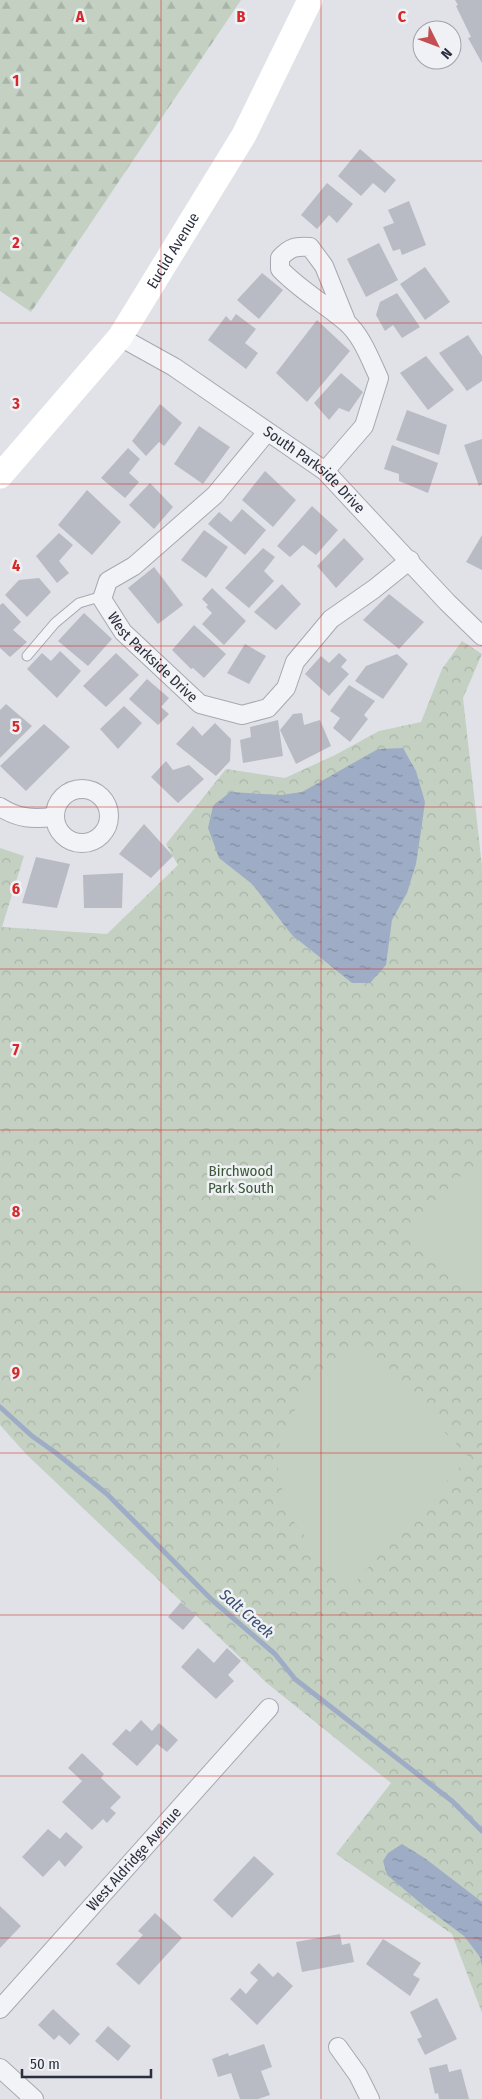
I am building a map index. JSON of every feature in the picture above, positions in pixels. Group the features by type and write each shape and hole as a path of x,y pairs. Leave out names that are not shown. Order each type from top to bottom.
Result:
{"main road":[{"name":"Euclid Avenue","path":"0,476 120,337 244,134 310,0"}],"street":[{"path":"325,471 364,426 379,378 365,347 347,323"},
{"name":"South Parkside Drive","path":"120,337 174,366 325,471 410,560 447,602 482,636"},
{"name":"West Parkside Drive","path":"267,432 215,495 134,566 108,581 102,599 123,632 200,704 242,715 268,708 286,688 295,662 331,619 374,589 410,560"},
{"path":"0,807 13,815 34,819 54,816"},
{"name":"West Aldridge Avenue","path":"0,2009 269,1708"},
{"path":"338,2048 358,2074 370,2099"},
{"path":"0,2068 34,2099"}],"lane":[{"path":"27,656 55,623 78,603 103,596"}],"green space":[{"path":"0,0 241,0 31,312 0,291"},
{"name":"Birchwood Park South","path":"462,641 482,654 463,698 482,866 482,2013 452,1934 336,1854 391,1783 268,1684 26,1454 0,1425 0,848 24,856 2,927 107,934 178,865 166,844 226,769 285,778 335,755 379,731 421,722 442,669"},
{"path":"482,1161 482,1299 408,1231 464,1172"},
{"path":"354,1340 469,1457 348,1590 329,1569 292,1519 283,1494 276,1460 282,1434 304,1393"}],"water":[{"path":"403,748 416,771 425,802 416,864 407,893 392,920 386,965 370,983 352,983 292,935 252,884 219,858 208,828 213,806 230,792 281,795 302,792 378,749"},
{"path":"402,1844 426,1859 482,1902 482,1967 480,1957 464,1936 387,1875 383,1861 388,1853"}],"building":[{"path":"455,0 482,0 482,63 468,38 471,37"},
{"path":"360,149 396,180 385,193 373,183 361,196 338,176"},
{"path":"327,183 353,204 337,223 329,215 317,229 301,215"},
{"path":"409,201 426,245 402,255 400,249 393,251 383,227 394,223 388,210"},
{"path":"379,243 398,280 366,297 347,259"},
{"path":"425,267 450,302 425,320 400,284"},
{"path":"262,273 283,290 259,319 237,300"},
{"path":"397,293 420,327 402,338 393,325 385,331 376,315 380,302"},
{"path":"236,314 256,329 245,343 258,353 246,369 208,340 226,316 231,321"},
{"path":"317,320 350,351 307,402 276,373"},
{"path":"468,335 482,356 482,381 467,391 439,353"},
{"path":"426,356 454,390 428,410 400,373"},
{"path":"341,373 363,392 349,412 339,408 329,420 314,403"},
{"path":"160,404 182,423 164,446 159,442 146,456 132,441"},
{"path":"407,410 447,425 439,455 396,440"},
{"path":"199,426 230,447 203,484 174,464"},
{"path":"482,439 482,484 479,486 464,445"},
{"path":"392,445 438,463 428,493 399,481 399,474 384,469"},
{"path":"128,448 140,459 129,473 139,482 125,498 101,478"},
{"path":"265,471 296,500 273,527 242,500"},
{"path":"150,483 173,507 154,529 129,505"},
{"path":"87,490 121,522 92,555 58,525"},
{"path":"312,506 338,530 316,555 303,545 290,557 277,546"},
{"path":"242,509 266,530 245,555 208,524 219,512 231,522"},
{"path":"204,530 228,547 206,578 181,560"},
{"path":"59,533 73,545 59,561 69,573 57,583 36,556"},
{"path":"482,535 482,570 466,562"},
{"path":"344,538 364,559 336,588 317,566"},
{"path":"263,548 275,557 264,571 274,581 249,608 225,588"},
{"path":"154,567 183,605 158,624 128,588"},
{"path":"39,578 51,592 27,617 5,595 19,580"},
{"path":"282,584 301,604 276,630 254,612"},
{"path":"212,588 246,621 224,645 202,624 212,613 202,599"},
{"path":"389,594 424,622 399,649 363,620"},
{"path":"3,603 21,622 13,630 27,642 10,657 0,648 0,605"},
{"path":"84,613 112,639 88,666 58,641"},
{"path":"194,625 226,654 204,678 193,668 191,669 172,650"},
{"path":"245,644 266,656 249,684 227,673"},
{"path":"60,651 81,671 57,698 27,669 42,653 51,661"},
{"path":"116,653 139,675 106,707 83,686"},
{"path":"339,653 347,660 341,667 349,674 329,696 305,674 321,656 329,663"},
{"path":"397,654 408,664 383,699 355,681 366,666"},
{"path":"147,679 169,698 161,707 169,714 158,725 129,699"},
{"path":"349,685 375,701 364,715 368,719 350,742 333,728 340,718 330,711"},
{"path":"6,704 32,726 0,758 0,710"},
{"path":"124,706 142,723 118,749 100,729"},
{"path":"302,713 304,725 320,720 331,746 296,764 280,730 293,714"},
{"path":"278,720 283,756 243,763 240,740 251,737 250,727"},
{"path":"215,723 231,739 230,761 216,776 176,744 193,726 202,736"},
{"path":"44,724 70,747 26,791 0,766"},
{"path":"166,761 173,770 189,765 204,779 178,803 151,777"},
{"path":"144,824 173,856 151,878 119,854"},
{"path":"36,857 70,864 57,908 22,903"},
{"path":"123,873 122,908 84,908 83,875"},
{"path":"181,1602 196,1615 183,1630 168,1617"},
{"path":"198,1648 214,1663 227,1648 241,1661 228,1675 234,1681 216,1699 181,1667"},
{"path":"141,1720 152,1731 159,1723 178,1740 167,1752 157,1744 137,1766 112,1744 126,1729 130,1732"},
{"path":"82,1753 104,1774 101,1778 121,1797 110,1808 116,1813 107,1823 103,1819 92,1830 62,1802 82,1781 68,1768"},
{"path":"48,1829 60,1839 66,1832 83,1847 65,1867 59,1860 43,1877 22,1857"},
{"path":"254,1856 274,1874 232,1918 213,1900"},
{"path":"0,1906 21,1926 0,1948"},
{"path":"155,1913 182,1938 139,1985 116,1964 143,1935 138,1931"},
{"path":"340,1934 342,1945 350,1943 354,1962 302,1972 296,1942"},
{"path":"383,1939 421,1963 413,1975 420,1979 410,1996 366,1964"},
{"path":"259,1963 273,1977 278,1972 293,1986 257,2025 230,1999 240,1988 246,1994 258,1980 250,1973"},
{"path":"437,1998 457,2039 425,2055 417,2039 422,2037 410,2012"},
{"path":"53,2009 80,2034 70,2045 59,2035 54,2040 38,2025"},
{"path":"108,2026 131,2046 118,2061 95,2041"},
{"path":"264,2044 272,2067 261,2071 270,2095 258,2099 240,2099 231,2073 218,2077 212,2059 228,2053 229,2056"},
{"path":"447,2064 449,2072 461,2069 469,2099 439,2099 438,2093 435,2094 429,2068"}],"waterway":[{"name":"Salt Creek","path":"0,1407 32,1436 107,1494 212,1600 275,1654 295,1679 452,1801 482,1831"}]}
